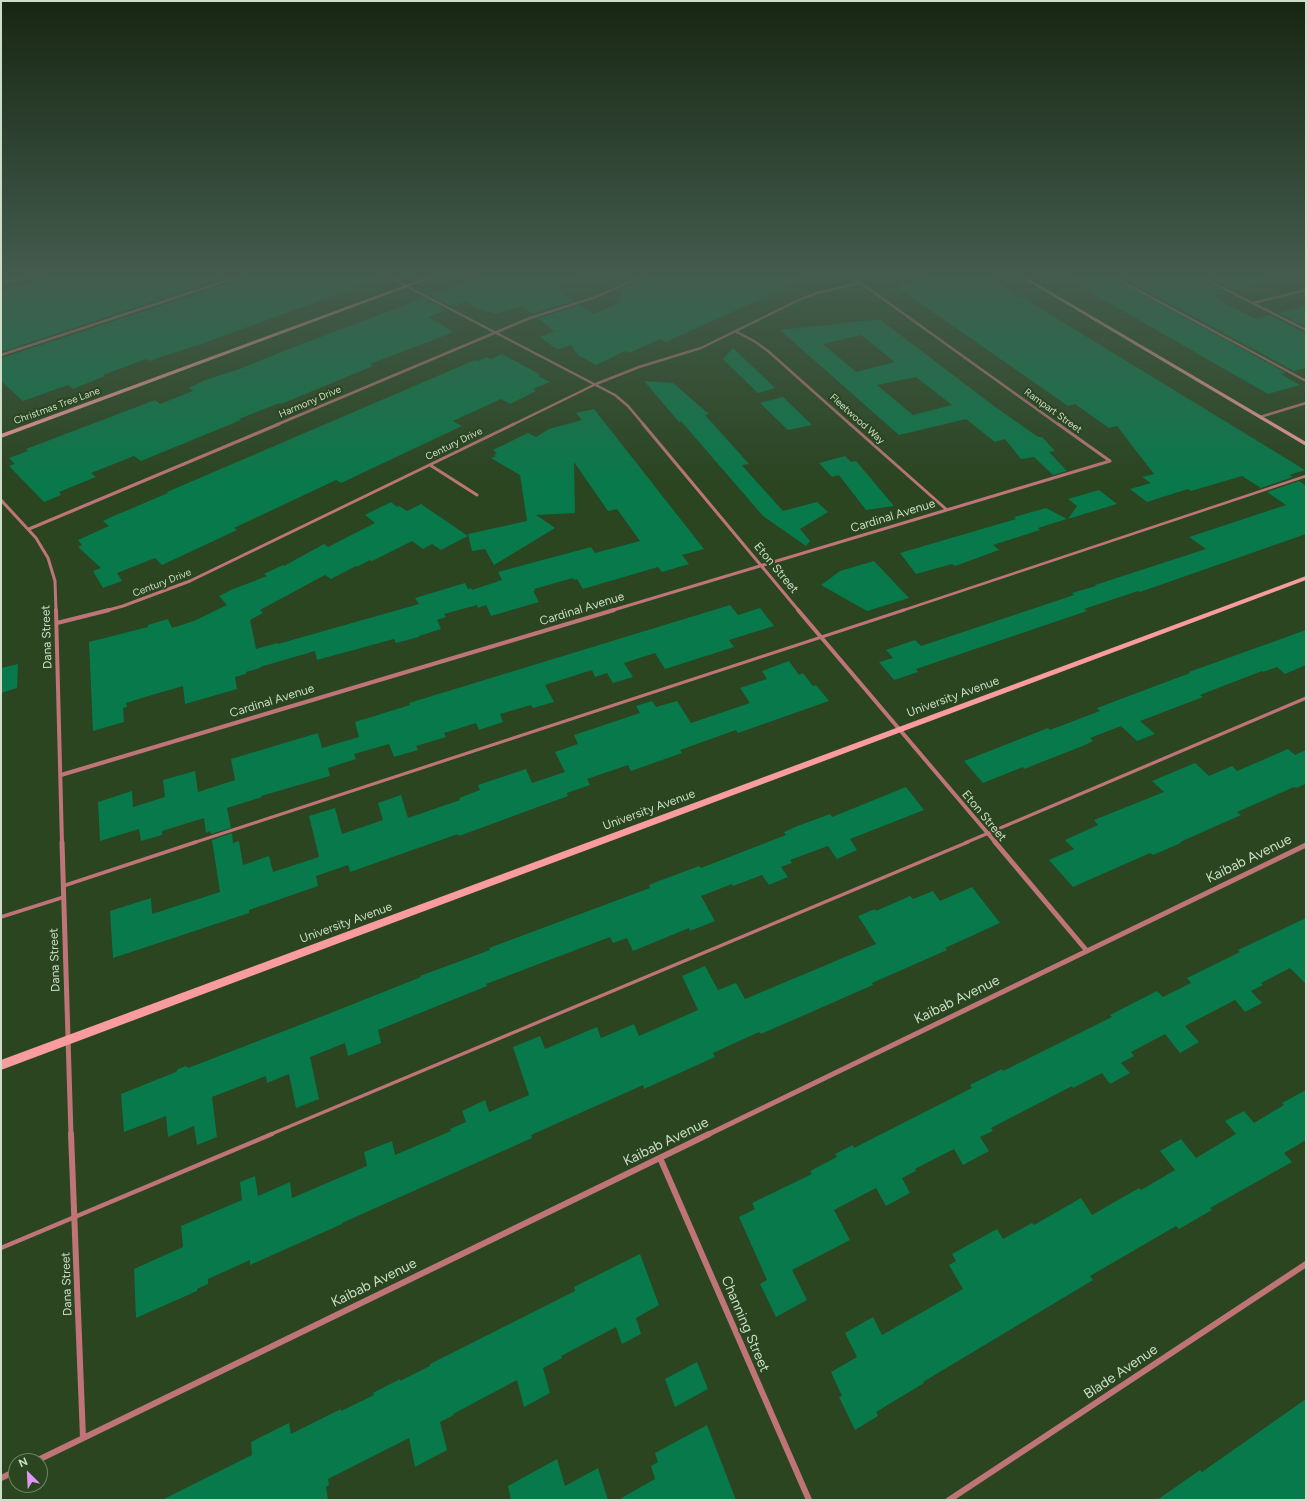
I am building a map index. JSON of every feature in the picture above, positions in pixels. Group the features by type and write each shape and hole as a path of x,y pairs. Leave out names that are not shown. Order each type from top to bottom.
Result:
{"street":[{"path":"1,355 28,346"},
{"name":"Christmas Tree Lane","path":"1,436 244,346"},
{"name":"Harmony Drive","path":"29,529 463,346"},
{"name":"Eton Street","path":"523,346 596,384 615,395 628,406 899,730 1087,951"},
{"name":"Century Drive","path":"56,623 123,606 190,581 596,384 639,367 705,346"},
{"name":"Fleetwood Way","path":"759,346 768,351 947,510"},
{"name":"Rampart Street","path":"949,346 1110,461"},
{"path":"1141,346 1306,444"},
{"path":"1260,416 1306,402"},
{"name":"Cardinal Avenue","path":"61,775 1110,461"},
{"path":"430,465 477,495"},
{"name":"Dana Street","path":"1,500 29,529 48,558 55,581 67,1040 83,1438"},
{"name":"University Avenue","path":"1,1065 1306,578"},
{"name":"Kaibab Avenue","path":"48,1455 1306,845"},
{"name":"Channing Street","path":"660,1158 809,1500"},
{"name":"Blade Avenue","path":"949,1500 1306,1264"}],"lane":[{"path":"1241,346 1306,381"},
{"path":"63,886 822,637 1306,476"},
{"path":"1,1248 988,834 1306,698"},
{"path":"1,917 64,897"}],"building":[{"path":"1,346 19,346 1,352"},
{"path":"37,346 195,346 149,361 146,359 103,375 105,376 73,389 68,385 23,401 1,381 1,358"},
{"path":"417,346 370,364 373,366 281,404 279,403 239,419 241,420 141,461 134,456 91,473 96,477 59,492 61,495 44,502 9,466 15,464 9,458 28,451 26,449 155,400 160,404 193,391 189,388 205,380 237,370 294,347"},
{"path":"552,346 568,346 560,349"},
{"path":"572,346 644,346 629,353 625,351 596,365 578,355"},
{"path":"798,346 825,346 856,372 895,362 875,346 915,346 994,406 1038,437 1042,437 1055,451 1049,452 1067,471 1053,475 1034,457 1021,459 1005,439 995,442 966,419 899,435","holes":["916,377 952,405 913,415 877,385"]},
{"path":"982,346 1102,346 1305,470 1289,475 1293,477 1261,488 1242,476 1191,491 1188,489 1147,502 1130,489 1151,483 1142,477 1154,474 1117,426 1109,428 1075,404 1068,406"},
{"path":"1184,346 1237,346 1286,373 1281,374 1300,385 1268,394"},
{"path":"1248,346 1306,346 1306,368 1294,371"},
{"path":"733,348 775,388 758,393 723,359"},
{"path":"502,354 541,375 538,376 550,382 533,389 536,391 510,404 501,399 453,421 462,426 341,483 336,480 234,528 237,530 162,565 155,558 117,573 122,581 103,588 93,571 101,568 78,547 82,545 78,540 109,526 103,521 120,513 475,360 478,361 487,357 491,359"},
{"path":"644,381 673,383 709,414 705,415 749,464 742,465 783,511 817,502 828,512 800,529 810,541 806,546 763,516 681,421 679,422"},
{"path":"783,397 812,425 788,430 760,403"},
{"path":"594,409 704,549 682,555 689,564 662,572 658,567 583,589 577,579 574,580 573,578 534,589 535,591 533,591 539,602 491,616 486,605 478,608 477,605 444,614 446,617 437,620 441,629 419,637 396,643 394,639 317,660 315,651 246,672 246,674 235,677 237,689 185,704 183,686 126,703 127,707 123,708 124,722 93,731 89,642 148,627 148,625 168,619 172,628 194,621 227,605 219,596 267,576 264,574 283,565 284,566 324,544 328,547 375,523 365,515 391,502 397,507 399,506 407,511 421,504 468,536 441,550 432,544 423,549 412,541 331,579 325,575 260,610 263,613 250,620 256,649 419,604 415,598 465,583 468,589 471,588 472,590 502,580 498,572 591,547 595,553 640,541 617,509 608,511 574,462 575,513 536,515 555,528 494,565 485,549 472,551 468,534 527,521 520,475 491,458 496,456 494,455 497,453 493,450 528,433 536,437 549,429 582,420 576,413"},
{"path":"845,456 851,462 856,461 894,506 866,510 839,475 832,477 819,463"},
{"path":"1299,481 1306,486 1306,534 1140,592 1138,591 1084,609 1087,611 916,669 918,672 894,680 879,662 893,658 886,650 915,640 921,646 1074,595 1072,593 1096,586 1095,585 1206,549 1189,537 1286,505 1267,492"},
{"path":"1099,490 1117,504 1068,519 1077,506 1068,499"},
{"path":"1046,508 1067,519 1038,528 1040,530 993,545 999,550 955,566 952,564 916,574 900,553 1016,519 1014,517"},
{"path":"874,561 909,598 867,611 821,585 840,571"},
{"path":"730,605 738,615 760,608 774,626 729,640 734,647 665,669 655,653 624,663 633,677 613,683 607,673 595,677 592,670 545,685 554,702 533,708 531,705 500,714 503,722 479,730 476,723 444,733 446,737 416,746 418,750 394,757 389,744 354,754 356,759 328,768 330,776 261,796 262,797 227,808 231,828 211,834 210,831 206,833 204,818 162,831 162,835 141,841 139,829 100,841 98,802 132,791 133,807 165,797 163,780 195,771 198,792 235,780 231,759 318,733 322,748 359,737 355,722 410,705 409,703"},
{"path":"1306,630 1306,665 1285,674 1277,667 1263,672 1262,671 1200,695 1203,697 1140,721 1155,734 1137,741 1121,726 1090,738 1093,741 1085,745 983,783 964,761 1048,728 1050,730 1100,711 1097,708 1190,673 1189,672"},
{"path":"789,661 799,675 803,673 813,686 816,685 829,701 738,733 736,730 680,750 682,753 631,771 628,765 587,779 590,785 567,793 568,796 459,836 458,834 350,872 348,865 316,876 318,886 249,910 249,913 113,958 110,911 151,898 152,914 220,892 212,840 232,833 233,843 239,841 243,865 269,856 273,872 319,857 309,816 335,808 342,834 383,820 378,803 401,795 408,818 460,800 459,798 480,790 478,785 526,769 532,783 565,772 555,752 578,744 574,735 640,713 636,706 652,701 656,707 677,701 691,723 750,703 740,688 767,679 762,671"},
{"path":"18,664 17,688 1,693 1,668"},
{"path":"1288,749 1295,755 1306,750 1306,784 1296,788 1294,787 1237,812 1241,815 1180,842 1181,843 1153,855 1150,853 1073,887 1049,860 1074,849 1065,840 1098,825 1094,820 1164,792 1152,781 1195,763 1209,776 1232,766 1237,771"},
{"path":"906,787 924,810 850,839 857,850 837,859 828,846 790,860 792,863 781,867 788,877 769,885 762,875 733,886 732,884 701,896 715,921 690,931 689,928 633,951 627,938 613,943 610,937 486,984 487,986 378,1030 381,1043 348,1056 345,1043 310,1057 319,1099 296,1108 289,1074 267,1083 266,1076 212,1097 217,1137 197,1145 194,1126 168,1137 166,1116 124,1132 121,1094 176,1072 178,1069 186,1066 188,1068 323,1016 421,977 420,976 490,950 489,948 650,888 649,886 651,884 699,866 701,868 786,835 784,832 795,827 830,814 832,817"},
{"path":"972,887 1000,923 945,948 947,950 872,983 873,985 761,1034 759,1032 713,1053 715,1057 644,1089 643,1085 531,1135 532,1138 342,1224 250,1265 250,1260 208,1279 208,1284 197,1289 197,1291 136,1318 134,1269 183,1247 181,1226 242,1200 240,1182 255,1176 258,1196 290,1182 292,1198 367,1166 364,1152 392,1141 395,1155 451,1131 450,1129 466,1122 462,1111 485,1100 489,1112 529,1095 513,1047 540,1036 545,1049 597,1027 601,1038 634,1024 639,1036 698,1010 682,976 705,966 718,990 736,983 745,999 876,944 858,916 875,909 876,911 910,896 913,899 933,891 940,901"},
{"path":"1306,918 1306,984 1290,968 1261,983 1263,985 1251,991 1262,1003 1245,1012 1235,1000 1185,1026 1199,1042 1180,1053 1165,1034 1131,1052 1134,1056 1121,1063 1130,1073 1110,1084 1102,1073 1073,1088 1072,1086 991,1128 993,1131 980,1137 989,1151 963,1165 954,1149 915,1169 916,1171 902,1178 910,1193 886,1206 876,1188 834,1210 850,1240 792,1270 807,1300 776,1317 760,1284 767,1280 739,1217 755,1209 752,1203 812,1174 810,1171 837,1157 835,1154 853,1145 854,1148 972,1088 970,1085 1002,1069 1003,1071 1112,1017 1110,1015 1157,991 1163,997 1191,983 1187,978 1240,952 1238,950"},
{"path":"1306,1090 1306,1140 1284,1153 1292,1162 1210,1208 1212,1210 1179,1229 1176,1226 1090,1276 1093,1280 923,1382 924,1383 876,1412 878,1416 855,1430 839,1397 842,1396 831,1372 857,1357 845,1333 873,1317 882,1335 963,1289 949,1265 956,1261 952,1254 997,1229 1003,1239 1032,1223 1034,1225 1081,1198 1092,1215 1139,1188 1141,1190 1175,1170 1160,1151 1181,1139 1196,1158 1236,1134 1225,1121 1244,1111 1254,1123 1284,1105 1282,1103"},
{"path":"640,1254 659,1305 636,1318 641,1334 622,1344 616,1327 561,1356 562,1358 543,1368 550,1393 524,1407 517,1380 453,1414 454,1415 440,1422 447,1450 415,1467 409,1438 328,1479 329,1485 326,1487 328,1500 162,1500 252,1455 251,1442 289,1423 291,1434 341,1409 341,1411 374,1395 373,1393 400,1379 400,1381 430,1366 430,1364 575,1291 574,1287"},
{"path":"697,1362 708,1389 675,1407 665,1379"},
{"path":"1306,1399 1306,1500 1157,1500 1200,1470 1202,1472"},
{"path":"707,1425 736,1500 618,1500 655,1479 651,1466 658,1462 655,1453"},
{"path":"557,1459 565,1486 598,1468 608,1500 511,1500 508,1486"}]}
